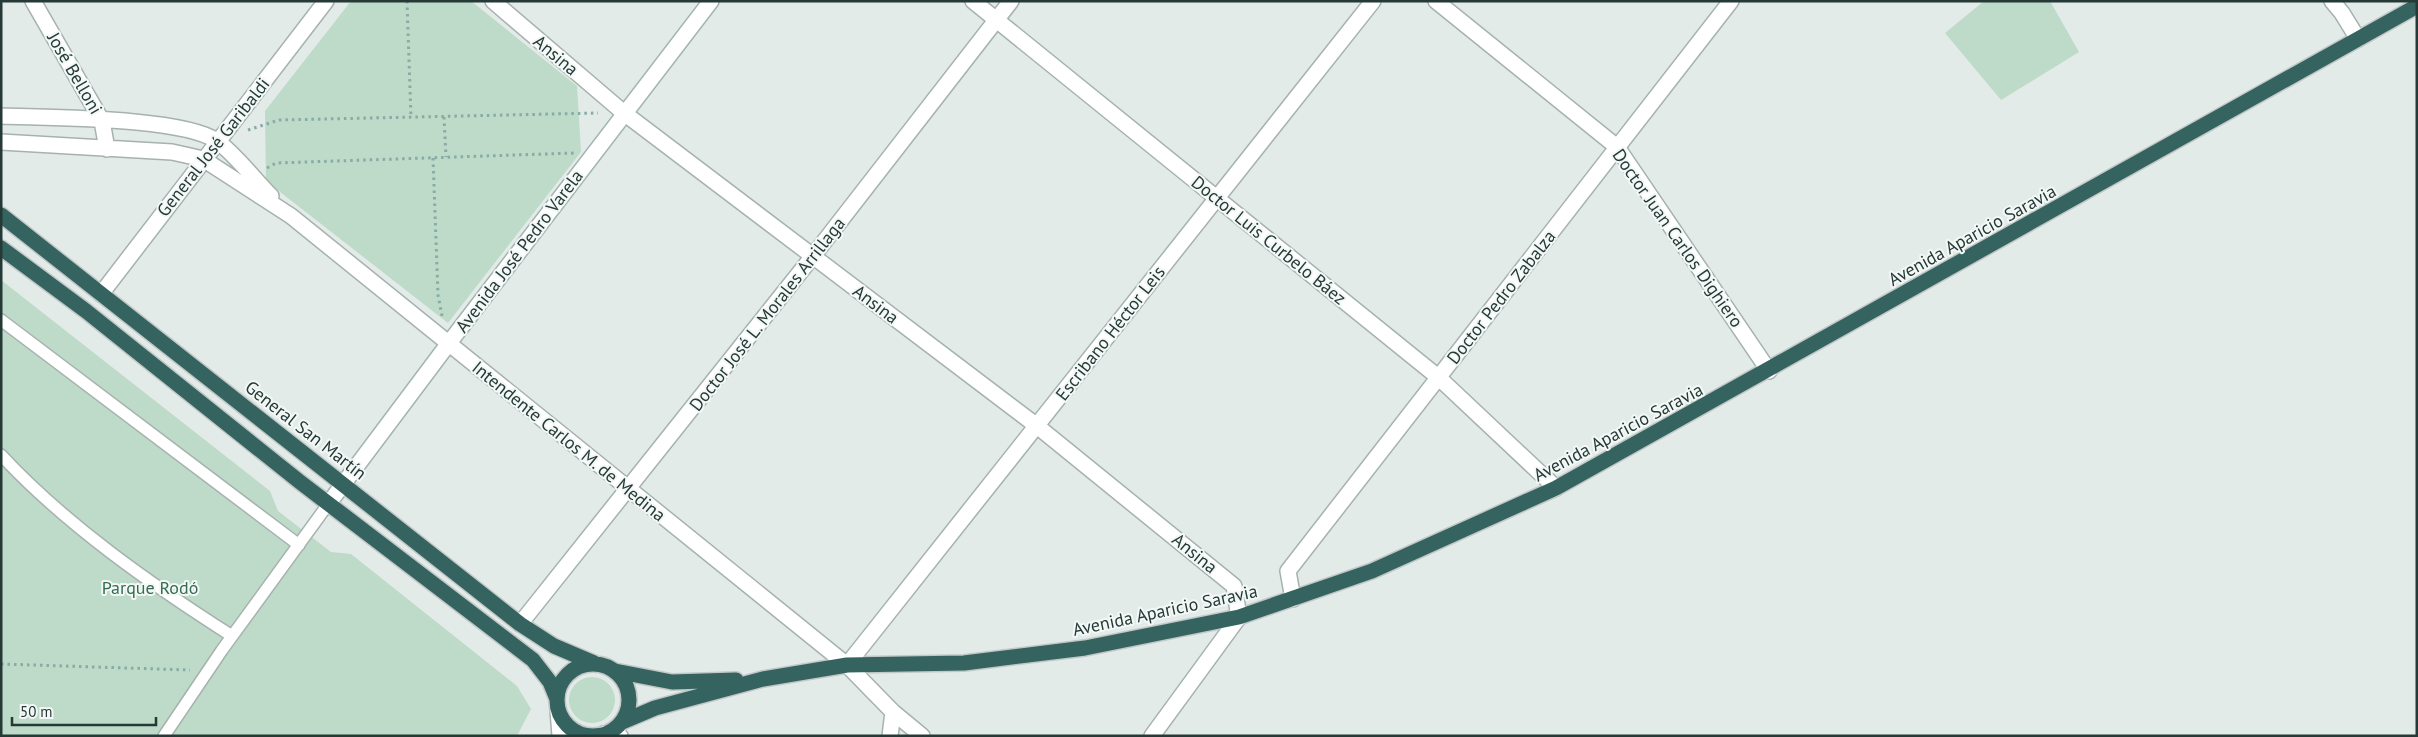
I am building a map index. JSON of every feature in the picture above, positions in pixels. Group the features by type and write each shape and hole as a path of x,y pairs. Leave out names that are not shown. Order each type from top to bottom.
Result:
{"highway":[{"name":"Avenida Aparicio Saravia","path":"612,731 655,708 763,679 847,665 964,663 1084,648 1239,617 1372,571 1556,488 1769,371 2417,6"},
{"name":"General San Martín","path":"1,215 520,624 554,646 594,664"},
{"path":"1,248 533,660 550,682 558,704 567,724 581,734 612,731 628,712 628,689 623,679 615,671 605,666 594,664 578,667 564,678 559,688 558,704"},
{"name":"Avenida Aparicio Saravia","path":"615,671 672,682 763,679"}],"street":[{"name":"José Belloni","path":"32,1 102,121 107,149"},
{"name":"General José Garibaldi","path":"101,294 326,1"},
{"name":"Ansina","path":"493,1 624,113 1037,426 1234,586 1239,617"},
{"name":"Avenida José Pedro Varela","path":"329,503 711,1"},
{"name":"Doctor Luis Curbelo Báez","path":"973,1 1438,378 1556,488"},
{"name":"Doctor José L. Morales Arrillaga","path":"520,624 813,256 1011,1"},
{"name":"Escribano Héctor Leis","path":"847,665 1373,1"},
{"name":"Doctor Juan Carlos Dighiero","path":"1436,1 1617,147 1769,371"},
{"name":"Doctor Pedro Zabalza","path":"1293,598 1288,571 1731,1"},
{"path":"2332,1 2358,39"},
{"path":"1,116 176,127 200,133 217,141"},
{"name":"Intendente Carlos M. de Medina","path":"217,141 291,216"},
{"path":"1,142 172,152 203,159"},
{"name":"Intendente Carlos M. de Medina","path":"203,159 291,216 847,665 892,712 922,736"},
{"path":"1152,736 1239,617"},
{"path":"558,704 560,736"},
{"path":"890,736 892,712"}],"lane":[{"path":"1,320 299,545"},
{"path":"1,455 42,496 83,530 192,610 232,636"},
{"path":"164,736 232,636 329,503"}],"path":[{"path":"407,1 411,118"},
{"path":"244,132 279,120 624,113"},
{"path":"444,117 446,158"},
{"path":"252,176 276,163 594,153"},
{"path":"433,158 438,294 449,343"},
{"path":"1,664 208,671"}],"green space":[{"path":"351,1 471,1 577,86 581,152 448,323 266,181 265,111"},
{"path":"1984,1 2050,1 2079,52 2001,100 1945,33"},
{"name":"Parque Rodó","path":"1,280 270,491 278,511 331,552 351,554 517,686 531,709 517,736 1,736"},
{"path":"592,677 605,681 611,687 615,700 611,713 605,719 592,723 579,719 573,713 569,700 573,687 579,681"}]}
